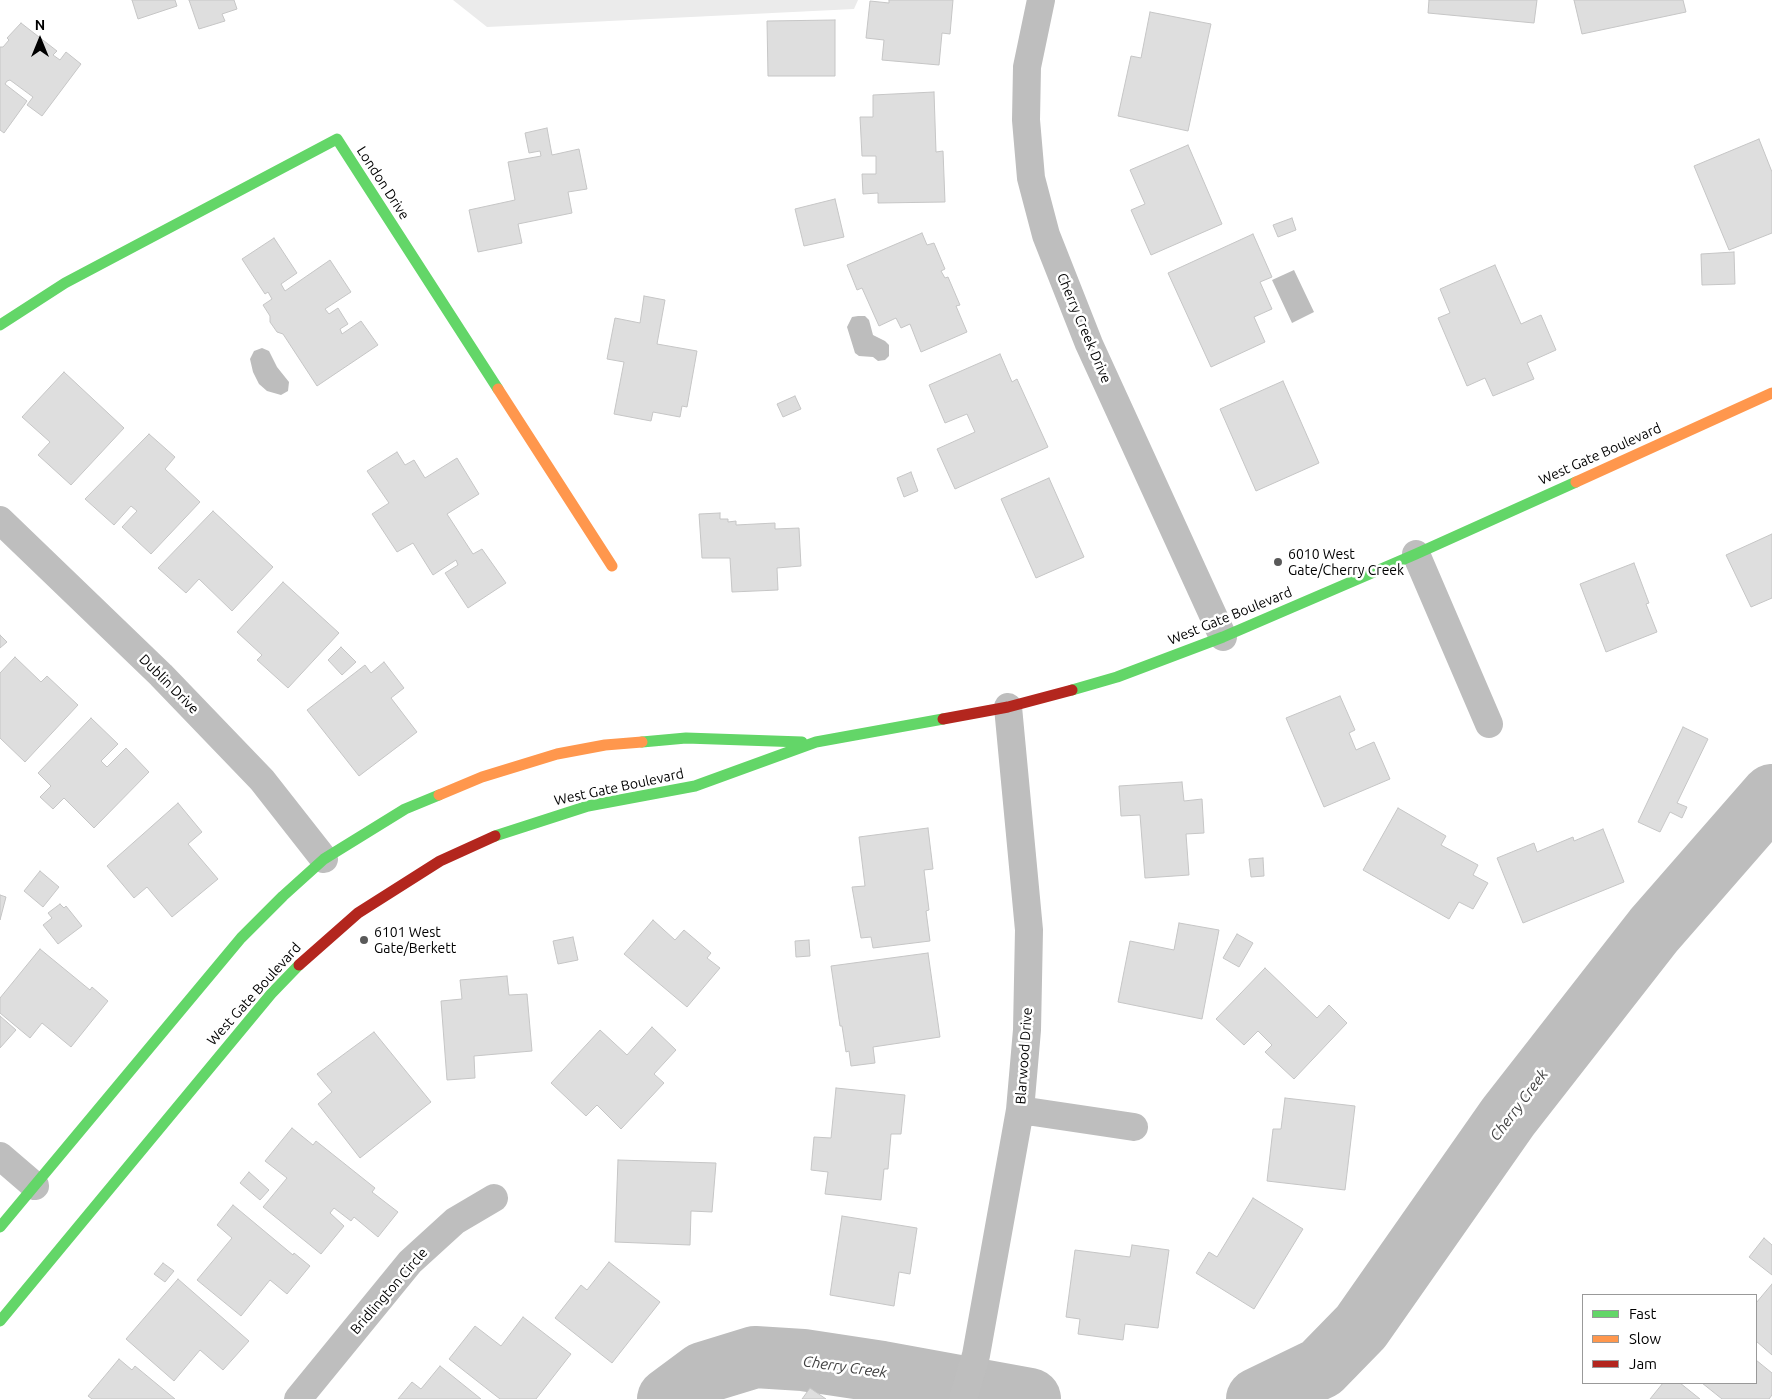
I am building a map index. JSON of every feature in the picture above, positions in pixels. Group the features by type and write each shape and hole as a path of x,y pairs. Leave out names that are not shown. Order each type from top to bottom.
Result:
{"main road":[{"name":"London Drive","path":"0,325 65,283 337,139 612,566"},
{"name":"West Gate Boulevard","path":"0,1321 271,994 310,954 358,914 440,861 490,838 588,806 695,786 816,742 1008,707 1117,677 1223,637 1416,554 1772,393"},
{"name":"West Gate Boulevard","path":"0,1227 241,938 283,896 324,860 405,809 482,777 557,754 646,740 686,738 816,742"}],"street":[{"name":"Cherry Creek Drive","path":"1042,0 1027,67 1026,120 1030,178 1046,235 1089,344 1223,637"},
{"name":"Dublin Drive","path":"0,520 162,675 262,780 324,860"},
{"path":"1416,554 1489,724"},
{"name":"Blarwood Drive","path":"963,1399 976,1355 1020,1110 1027,1030 1030,930 1008,707"},
{"path":"1020,1110 1134,1127"},
{"path":"0,1156 35,1186"},
{"name":"Bridlington Circle","path":"298,1399 410,1262 455,1221 494,1198"}],"shaded area":[{"path":"453,0 858,0 854,9 487,27"},
{"path":"1294,270 1314,312 1292,323 1272,280"},
{"path":"865,316 869,320 873,335 889,345 889,356 885,360 878,361 873,357 859,356 855,353 847,327 852,317"},
{"path":"262,348 269,351 277,367 289,382 288,391 281,395 267,391 259,384 253,372 250,359 254,351"}],"building":[{"path":"132,0 175,0 177,6 138,19"},
{"path":"189,0 234,0 237,9 222,14 225,21 199,29"},
{"path":"889,0 953,0 950,34 942,33 939,65 882,60 884,40 866,38 870,1 889,3"},
{"path":"1429,0 1537,0 1534,23 1428,13"},
{"path":"1574,0 1683,0 1686,12 1582,34"},
{"path":"1150,12 1211,24 1188,131 1118,116 1131,56 1141,58"},
{"path":"835,20 835,76 768,76 767,21"},
{"path":"21,23 57,51 53,55 60,60 66,52 81,64 42,116 27,105 33,97 10,80 7,81 5,84 27,101 4,133 0,130 0,47 3,47 9,40 7,38"},
{"path":"934,92 936,152 943,151 945,202 878,203 878,193 863,194 862,174 876,174 876,156 862,156 860,117 873,117 873,95"},
{"path":"547,128 552,155 579,149 587,189 568,192 572,213 518,224 522,243 478,252 469,210 515,200 508,162 541,156 540,151 529,153 525,133"},
{"path":"1759,139 1772,172 1772,233 1729,250 1694,166"},
{"path":"1188,145 1222,224 1151,255 1131,210 1145,204 1130,170"},
{"path":"835,199 844,237 804,246 795,209"},
{"path":"1292,218 1296,230 1278,237 1273,225"},
{"path":"922,233 927,245 934,243 945,269 941,271 945,278 948,277 960,305 956,306 967,332 921,352 910,324 901,328 896,318 879,326 862,288 857,290 847,265"},
{"path":"1253,234 1272,277 1260,282 1272,309 1254,317 1265,342 1211,367 1168,273"},
{"path":"274,238 297,273 281,284 285,291 330,260 351,292 325,309 329,314 338,308 348,324 340,329 342,334 361,321 378,345 317,386 283,334 277,332 270,322 270,316 263,305 272,299 268,292 265,294 242,259"},
{"path":"1734,252 1735,284 1702,285 1701,254"},
{"path":"1495,265 1521,324 1541,315 1556,350 1527,363 1534,379 1493,396 1485,378 1467,386 1438,318 1450,313 1440,289"},
{"path":"644,296 665,300 657,344 697,351 687,407 682,406 680,417 653,412 651,421 614,414 624,362 607,359 615,318 640,323"},
{"path":"1000,354 1012,382 1017,379 1048,447 955,489 937,449 975,432 967,414 945,423 929,385"},
{"path":"64,372 124,428 71,485 38,455 50,442 22,417"},
{"path":"1283,381 1319,463 1256,491 1220,409"},
{"path":"795,396 801,409 783,417 777,404"},
{"path":"149,434 175,457 165,469 200,502 151,554 122,527 137,511 131,506 114,525 85,499"},
{"path":"397,452 405,465 414,460 425,478 457,458 479,494 447,514 473,554 482,549 506,583 468,608 445,573 458,565 456,560 433,575 413,543 397,552 372,514 389,503 367,471"},
{"path":"911,472 918,491 904,497 897,478"},
{"path":"1049,478 1084,557 1036,578 1001,499"},
{"path":"213,511 273,567 232,611 199,579 186,593 158,568"},
{"path":"720,513 720,519 728,519 728,522 736,521 736,525 775,523 775,529 799,528 801,566 777,568 778,590 732,592 730,558 702,558 699,514"},
{"path":"1772,534 1772,598 1751,607 1726,555"},
{"path":"1634,563 1649,603 1646,604 1657,632 1606,652 1580,584"},
{"path":"283,582 339,633 288,688 257,660 262,655 237,632"},
{"path":"0,635 7,642 0,648"},
{"path":"341,647 356,662 342,675 328,660"},
{"path":"15,657 41,682 47,676 78,705 25,762 0,738 0,673"},
{"path":"384,662 404,688 391,698 417,732 359,776 307,710 365,665 371,673"},
{"path":"1340,696 1355,730 1349,733 1356,750 1374,742 1390,779 1324,807 1286,718"},
{"path":"91,718 118,744 101,761 107,767 126,748 149,772 94,828 64,798 53,809 40,797 51,786 38,773"},
{"path":"1683,727 1708,739 1677,803 1687,807 1682,818 1670,812 1660,832 1638,822"},
{"path":"1182,782 1184,801 1202,799 1204,833 1186,834 1189,875 1145,878 1140,815 1121,816 1119,786"},
{"path":"178,803 202,832 188,844 218,879 172,917 147,887 134,898 107,866"},
{"path":"1398,808 1446,836 1441,845 1478,865 1473,875 1488,883 1473,909 1459,902 1449,919 1363,870"},
{"path":"928,828 933,869 924,870 929,910 926,911 930,941 873,948 871,937 861,938 852,887 865,886 859,837"},
{"path":"1603,829 1624,882 1523,923 1497,858 1534,843 1537,852 1573,837 1574,841"},
{"path":"1263,858 1264,876 1251,877 1249,859"},
{"path":"40,871 59,887 43,907 24,891"},
{"path":"0,895 6,897 0,920"},
{"path":"60,904 64,908 66,906 82,926 58,944 43,925 52,918 48,913"},
{"path":"653,920 675,940 684,930 711,953 707,958 720,968 687,1007 624,954"},
{"path":"1179,923 1219,930 1202,1019 1118,1002 1130,941 1174,950"},
{"path":"1237,934 1253,943 1239,967 1223,958"},
{"path":"573,937 578,960 558,964 553,941"},
{"path":"809,940 810,956 796,957 795,941"},
{"path":"40,949 90,990 92,987 108,1001 71,1047 42,1023 30,1038 0,1013 0,998"},
{"path":"928,953 940,1037 873,1047 875,1063 851,1066 849,1051 846,1052 842,1026 840,1026 831,966"},
{"path":"1265,968 1317,1018 1329,1005 1347,1023 1294,1079 1265,1052 1272,1045 1258,1031 1244,1045 1216,1019"},
{"path":"507,976 509,995 527,994 532,1051 474,1056 475,1078 447,1080 441,1001 462,999 460,980"},
{"path":"0,1016 16,1030 0,1048"},
{"path":"652,1027 676,1050 654,1074 664,1083 621,1129 597,1105 586,1116 551,1083 600,1030 627,1055"},
{"path":"374,1032 431,1102 360,1158 318,1104 332,1092 317,1074"},
{"path":"836,1088 905,1095 901,1134 891,1134 888,1169 884,1169 881,1200 825,1194 828,1172 811,1170 814,1137 831,1138"},
{"path":"1285,1098 1355,1106 1345,1190 1267,1181 1273,1129 1281,1129"},
{"path":"292,1128 313,1145 316,1141 375,1188 372,1192 398,1212 378,1237 354,1217 351,1221 334,1208 330,1213 344,1226 321,1254 263,1207 287,1178 265,1161"},
{"path":"618,1160 716,1163 712,1212 691,1211 690,1245 615,1242"},
{"path":"249,1172 269,1190 260,1200 240,1183"},
{"path":"1253,1198 1303,1229 1254,1309 1196,1273 1209,1252 1217,1257"},
{"path":"233,1205 293,1255 294,1253 310,1266 287,1294 270,1280 241,1316 197,1280 232,1238 217,1225"},
{"path":"842,1216 917,1228 910,1274 899,1272 894,1306 830,1295"},
{"path":"1764,1238 1772,1245 1772,1275 1749,1257"},
{"path":"1132,1245 1169,1250 1158,1328 1125,1324 1123,1340 1078,1334 1080,1319 1066,1317 1075,1250 1130,1257"},
{"path":"609,1262 660,1302 612,1363 555,1318 581,1285 587,1290"},
{"path":"163,1263 174,1271 165,1282 154,1274"},
{"path":"178,1279 249,1341 223,1370 200,1350 174,1381 126,1339"},
{"path":"1772,1284 1772,1355 1757,1342 1757,1302"},
{"path":"523,1317 571,1354 536,1399 500,1399 449,1359 475,1326 501,1346"},
{"path":"119,1359 132,1370 135,1366 175,1399 92,1399 88,1396"},
{"path":"1757,1361 1772,1373 1772,1395 1769,1399 1722,1399 1703,1384 1757,1384"},
{"path":"440,1366 481,1399 398,1399 412,1382 421,1389"},
{"path":"1662,1384 1681,1384 1700,1399 1650,1399"},
{"path":"810,1388 826,1399 802,1399"}],"waterway":[{"name":"Cherry Creek","path":"1257,1399 1321,1368 1361,1327 1508,1117 1654,930 1772,795"},
{"name":"Cherry Creek","path":"668,1399 703,1373 755,1357 803,1360 882,1372 1030,1399"}],"traffic: fast":[{"path":"0,325 65,283 337,139 498,389"},
{"path":"1072,690 1117,677 1223,637 1416,554 1576,482"},
{"path":"495,836 588,806 695,786 816,742 943,719"},
{"path":"642,742 686,738 802,742"},
{"path":"0,1227 241,938 283,896 324,859 405,809 439,795"},
{"path":"0,1321 271,994 299,965"}],"traffic: slow":[{"path":"498,389 612,566"},
{"path":"1576,482 1772,393"},
{"path":"439,795 482,777 557,754 605,745 642,742"}],"traffic: jam":[{"path":"943,719 1008,707 1072,690"},
{"path":"299,965 358,913 440,861 495,836"}],"place":[{"name":"6010 West Gate/Cherry Creek","path":"1278,562"},
{"name":"6101 West Gate/Berkett","path":"364,940"}]}
